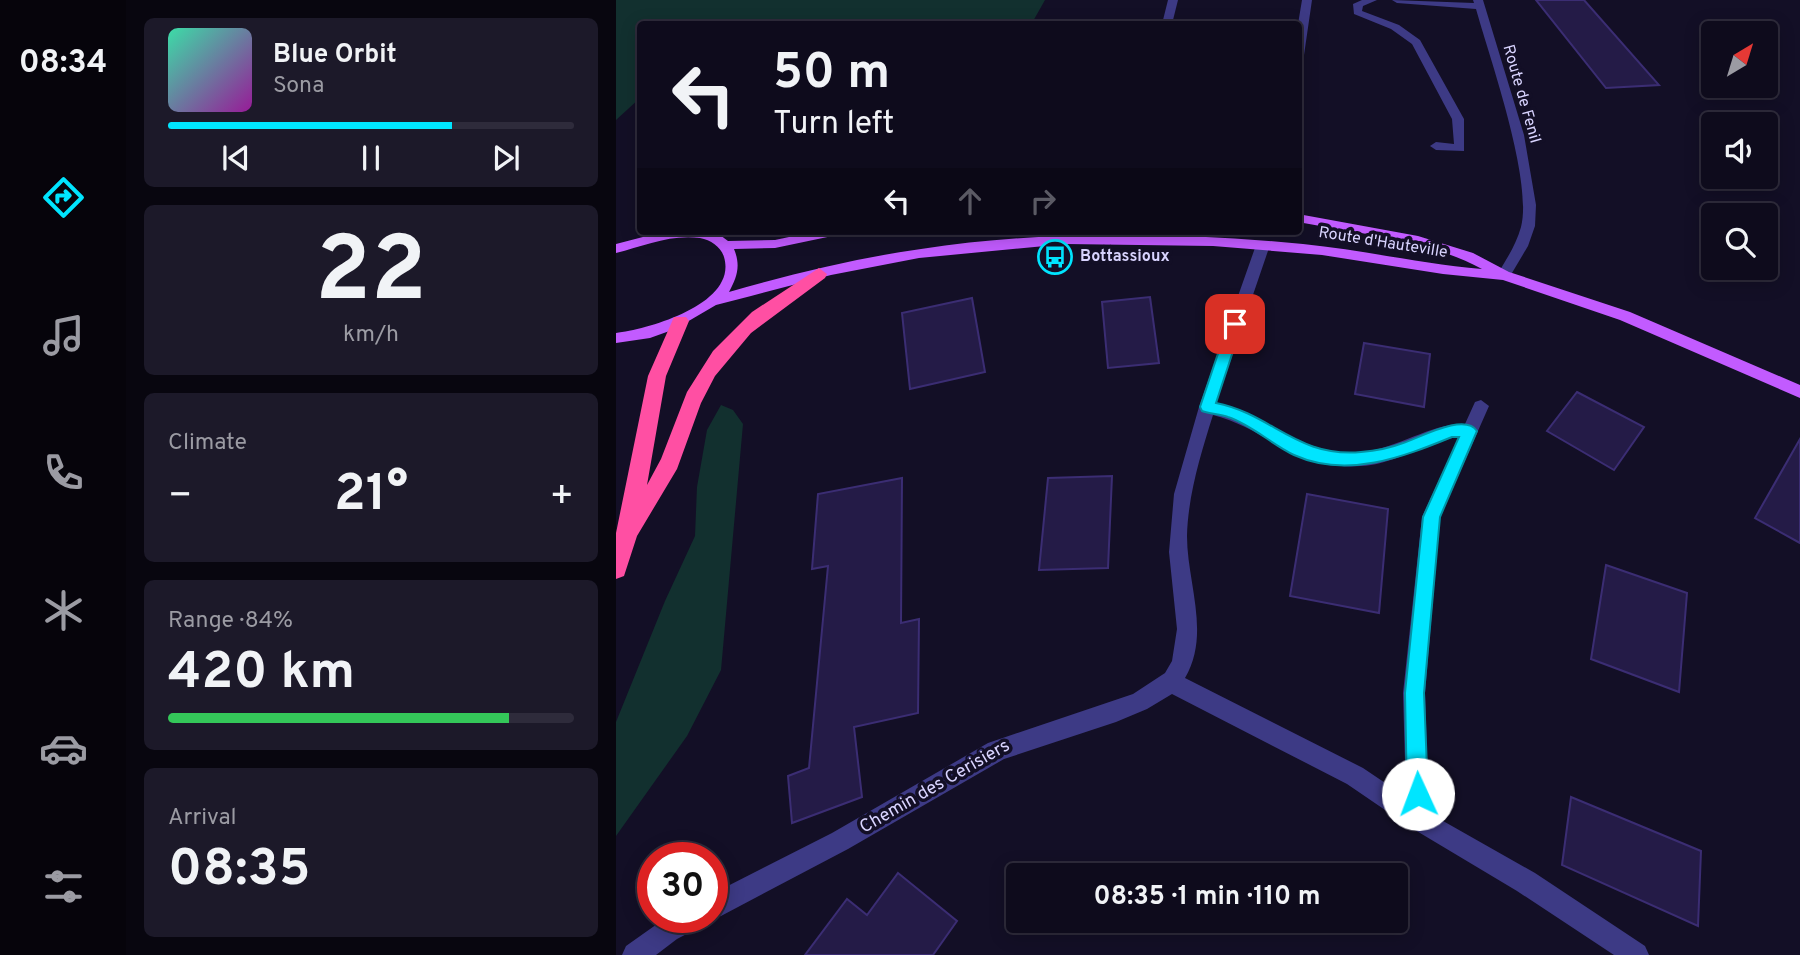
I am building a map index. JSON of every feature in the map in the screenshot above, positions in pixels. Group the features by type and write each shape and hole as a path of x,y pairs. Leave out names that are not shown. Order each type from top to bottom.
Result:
{"highway":[{"path":"627,533 659,485 681,425 708,371 747,324 820,274"},
{"path":"616,569 627,533 657,376 680,321"}],"main road":[{"name":"Route d'Hauteville","path":"1302,219 1418,240 1468,257 1504,275"},
{"path":"616,249 646,238 666,235"},
{"path":"616,338 650,333 680,321 711,302 723,289 732,270 730,253 722,245 705,236 689,235"},
{"path":"722,245 775,244 818,235"},
{"name":"Route d'Hauteville","path":"711,302 872,261 1021,242 1261,238 1466,275 1504,275"},
{"path":"1504,275 1625,316 1800,392"}],"street":[{"path":"1168,21 1173,0"},
{"path":"1302,34 1307,0"},
{"path":"1372,0 1358,4 1357,12 1395,27 1416,42 1458,119 1461,148 1436,146"},
{"path":"1397,0 1479,3"},
{"name":"Route de Fenil","path":"1479,3 1518,135 1530,205 1528,226 1521,246 1504,275"},
{"path":"1261,238 1191,456 1180,510 1179,564 1187,616 1184,657 1171,682 1355,776 1418,819 1526,882 1636,955"},
{"path":"1418,819 1414,693 1431,517 1480,406"},
{"path":"1207,407 1231,412 1300,450 1333,459 1379,456 1404,450 1451,431 1469,431"},
{"name":"Chemin des Cerisiers","path":"728,899 840,841 1020,739 1139,702 1171,682"},
{"path":"635,955 664,933"}],"green space":[{"path":"616,0 1045,0 1033,21 637,21 637,101 616,120"},
{"path":"721,405 733,410 743,424 721,670 687,736 616,836 616,722 665,601 695,536 697,487 707,430"}],"building":[{"path":"1536,0 1584,0 1659,85 1606,88"},
{"path":"1150,297 1159,363 1108,368 1102,302"},
{"path":"972,298 985,372 910,389 902,313"},
{"path":"1364,343 1430,354 1424,407 1355,394"},
{"path":"1577,392 1644,427 1614,470 1547,431"},
{"path":"1800,439 1800,543 1755,518"},
{"path":"1112,476 1108,568 1039,570 1048,478"},
{"path":"902,478 901,623 919,619 918,713 854,727 862,797 792,823 788,776 809,768 828,566 812,569 818,494"},
{"path":"1307,494 1388,509 1379,613 1290,596"},
{"path":"1606,565 1687,593 1679,692 1591,659"},
{"path":"1571,797 1701,851 1698,926 1562,865"},
{"path":"898,873 957,921 933,955 805,955 847,899 867,915"}],"place":[{"name":"Bottassioux","path":"1055,257"}],"route":[{"path":"1235,324 1207,407 1231,412 1247,419 1280,441 1333,459 1362,459 1404,450 1451,431 1469,431 1431,517 1414,693 1418,794"}]}
